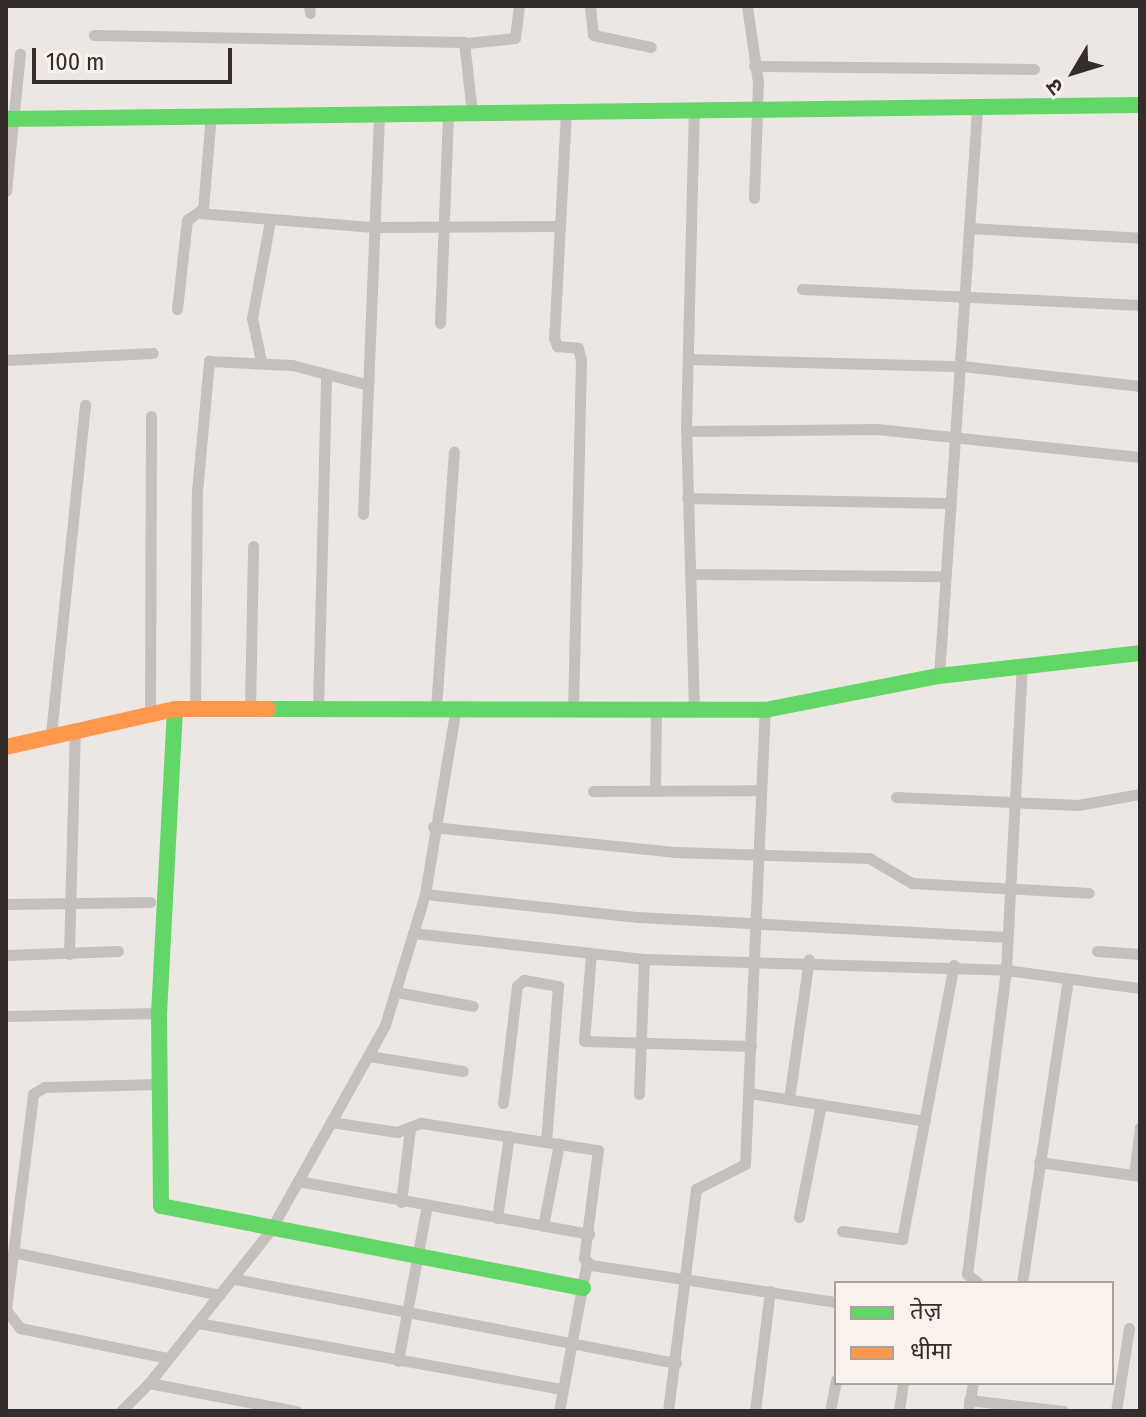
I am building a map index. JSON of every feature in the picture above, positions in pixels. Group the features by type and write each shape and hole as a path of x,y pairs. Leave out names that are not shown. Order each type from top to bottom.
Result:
{"street":[{"path":"94,35 467,43 515,38 519,6"},
{"path":"590,6 593,35 651,47"},
{"path":"747,6 758,109 754,198"},
{"path":"467,43 472,112"},
{"path":"6,191 8,120 20,54"},
{"path":"754,66 1034,69"},
{"path":"8,120 211,114 379,117 472,112 977,110 1140,105"},
{"path":"694,110 686,431 687,498 694,574 694,710"},
{"path":"939,676 946,503 968,297 977,110"},
{"path":"566,111 554,342 578,348 581,360 573,709"},
{"path":"198,213 211,114"},
{"path":"440,323 448,114"},
{"path":"363,514 365,384 379,117"},
{"path":"177,309 187,220 198,213 373,227 558,226"},
{"path":"261,361 252,318 270,221"},
{"path":"969,228 1140,238"},
{"path":"802,289 1140,305"},
{"path":"6,360 153,353"},
{"path":"689,359 962,366 1140,386"},
{"path":"195,709 197,491 209,361 261,361 365,384"},
{"path":"318,708 326,374"},
{"path":"51,734 85,405"},
{"path":"150,712 151,416"},
{"path":"686,431 863,429 1140,457"},
{"path":"436,708 454,452"},
{"path":"687,498 946,503"},
{"path":"250,708 253,546"},
{"path":"694,574 943,576"},
{"path":"6,747 75,728 175,709 456,707 765,710 939,676 1022,664 1140,653"},
{"path":"976,1281 967,1274 1006,970 1022,664"},
{"path":"121,1411 149,1383 235,1279 270,1231 369,1056 396,992 425,894 433,827 456,707"},
{"path":"175,709 159,1013 161,1206 270,1231 417,1255 583,1288"},
{"path":"655,791 656,710"},
{"path":"668,1411 696,1189 708,1177 743,1170 751,1046 752,921 765,710"},
{"path":"69,954 75,728"},
{"path":"593,791 760,790"},
{"path":"896,797 1078,805 1140,794"},
{"path":"433,827 756,856 869,858 912,883 1089,893"},
{"path":"425,894 752,921 1006,937"},
{"path":"7,904 150,902"},
{"path":"413,933 644,959 809,959 954,965 1140,988"},
{"path":"6,955 118,951"},
{"path":"1097,951 1140,954"},
{"path":"591,954 583,1039 639,1046 751,1046"},
{"path":"639,1094 644,959"},
{"path":"789,1099 809,959"},
{"path":"842,1231 902,1239 954,965"},
{"path":"1022,1281 1068,979"},
{"path":"503,1103 518,983 558,986 546,1142"},
{"path":"396,992 473,1006"},
{"path":"6,1016 159,1013"},
{"path":"369,1056 463,1071"},
{"path":"158,1084 36,1090 17,1253 6,1309 20,1328 167,1358"},
{"path":"749,1093 925,1121"},
{"path":"799,1217 821,1104"},
{"path":"331,1122 410,1129 421,1123 601,1153 583,1288 559,1411"},
{"path":"1039,1162 1137,1175 1140,1127"},
{"path":"401,1202 410,1129"},
{"path":"497,1218 509,1136"},
{"path":"543,1226 559,1144"},
{"path":"298,1181 589,1234"},
{"path":"398,1361 427,1205"},
{"path":"17,1253 220,1295"},
{"path":"587,1262 834,1302"},
{"path":"235,1279 676,1363"},
{"path":"755,1411 770,1291"},
{"path":"198,1323 562,1389"},
{"path":"1116,1411 1118,1352 1129,1328"},
{"path":"149,1383 296,1411"},
{"path":"830,1411 835,1385"},
{"path":"899,1411 903,1385"},
{"path":"973,1385 968,1406 1063,1411"}],"traffic: fast":[{"path":"6,119 1140,105"},
{"path":"268,709 765,710 939,676 1140,653"},
{"path":"175,709 159,1013 161,1206 583,1288"}],"traffic: slow":[{"path":"6,747 175,709 268,709"}]}
